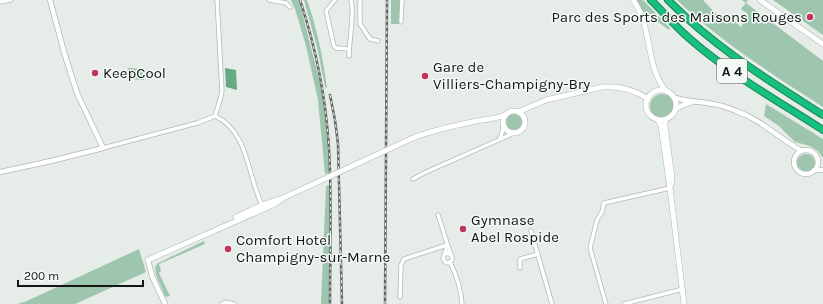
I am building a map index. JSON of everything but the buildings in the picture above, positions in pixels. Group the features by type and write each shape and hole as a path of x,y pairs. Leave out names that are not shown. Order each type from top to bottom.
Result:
{"highway":[{"name":"A 4","path":"651,0 690,39 764,94 823,130"},
{"name":"A 4","path":"668,0 698,29 727,52 762,77 823,115"}],"main road":[{"path":"633,0 640,10 644,22 656,76 655,92 648,100 647,104 648,112 651,116 658,120 665,120 673,115 676,109 676,103 656,76"},
{"path":"760,0 823,44"},
{"path":"518,112 546,100 602,87 628,90 648,100"},
{"path":"655,92 666,91"},
{"path":"495,119 503,125 507,132 512,134 521,131 525,126 527,112 531,107"},
{"path":"229,224 263,207 275,204 283,198 415,137 448,127 484,119 495,119 510,111 518,112 523,115 525,120"},
{"path":"503,125 505,115"},
{"path":"658,120 661,126 670,188 684,304"},
{"path":"665,120 664,126 672,177 670,188"},
{"path":"148,260 229,224 263,207"},
{"path":"215,230 230,220 244,216"}],"street":[{"path":"0,2 11,0"},
{"path":"50,0 77,93 103,148"},
{"path":"215,116 222,91 217,0"},
{"path":"269,0 286,4 290,7"},
{"path":"335,0 326,11 334,46 336,48 349,49"},
{"path":"350,56 349,49 353,4 351,0"},
{"path":"360,0 361,26 370,39 378,41"},
{"path":"401,22 402,0"},
{"path":"352,20 360,20"},
{"path":"673,97 720,106 746,115 802,151 805,150 812,152 823,166"},
{"path":"676,109 687,103 696,101"},
{"path":"0,172 103,148 196,123 215,116"},
{"path":"215,116 225,122 238,137 243,147 263,207"},
{"path":"499,139 502,133 503,125"},
{"path":"414,179 424,173 512,134"},
{"path":"790,144 795,157 794,164 800,173 808,174 814,170 818,161"},
{"path":"795,157 802,151"},
{"path":"814,170 823,170"},
{"path":"606,304 590,248 597,220 602,214 603,205 606,202 670,188"},
{"path":"438,215 451,255 452,260 450,262 461,290 462,304"},
{"path":"531,231 552,304"},
{"path":"447,246 443,260 445,262 450,262"},
{"path":"400,297 401,265 404,259 447,246"},
{"path":"445,254 448,253 451,255"},
{"path":"520,268 520,259 538,254"},
{"path":"148,260 152,276 165,304"},
{"path":"624,304 683,289"},
{"path":"222,304 226,302 234,304"}],"shaded area":[{"path":"291,0 299,0 322,91 329,173 325,174 318,100 306,46"},
{"path":"304,0 307,0 317,32 327,88 325,87 318,51"},
{"path":"391,0 402,0 399,24 391,24"},
{"path":"637,0 643,0 670,28 669,30 642,10"},
{"path":"677,0 703,0 720,18 727,14 741,27 748,14 741,9 746,3 823,61 823,107 729,44"},
{"name":"Parc des Sports des Maisons Rouges","path":"773,0 823,0 823,35"},
{"path":"128,68 145,69 144,80 127,79"},
{"path":"225,68 236,70 237,90 226,87"},
{"path":"662,94 671,97 674,106 671,115 662,118 653,115 650,106 653,97"},
{"path":"766,104 823,139 823,158 818,151 810,146 795,142 779,126 764,116"},
{"path":"511,114 517,114 522,119 520,128 517,130 511,130 506,125 506,119"},
{"path":"806,154 812,157 815,163 812,169 806,172 800,169 797,163 800,157"},
{"path":"330,185 329,304 321,304 326,186"},
{"path":"204,241 205,244 159,264 161,271 159,273 170,296 165,296 156,275 155,267 158,263"},
{"path":"139,249 146,272 75,304 17,304 27,301"}],"railway":[{"path":"300,0 311,36 319,73 328,130 331,226 330,304"},
{"path":"385,304 387,0"},
{"path":"330,95 338,144 342,304"}],"place":[{"name":"Parc des Sports des Maisons Rouges","path":"810,17"},
{"name":"KeepCool","path":"95,73"},
{"name":"Gare de Villiers-Champigny-Bry","path":"425,76"},
{"name":"Gymnase Abel Rospide","path":"463,229"},
{"name":"Comfort Hotel Champigny-sur-Marne","path":"228,249"}]}
